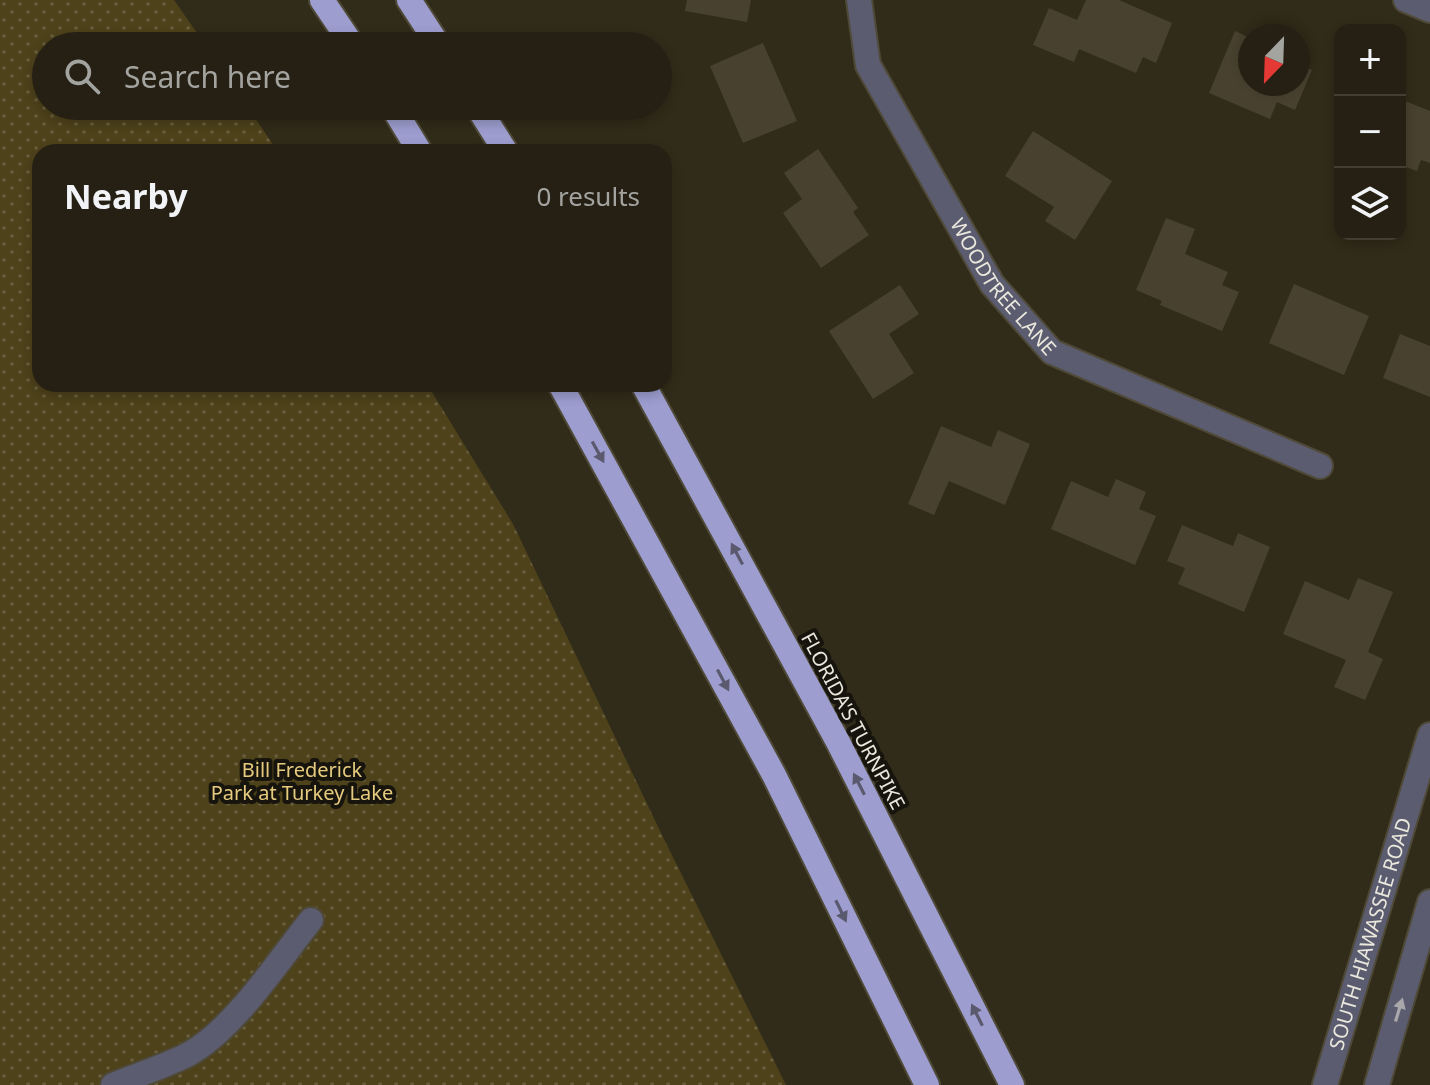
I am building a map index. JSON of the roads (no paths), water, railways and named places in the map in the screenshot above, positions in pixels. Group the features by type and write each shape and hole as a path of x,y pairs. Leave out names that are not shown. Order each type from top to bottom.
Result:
{"highway":[{"path":"322,0 344,32"},
{"path":"409,0 430,32"},
{"path":"401,120 415,144"},
{"path":"486,120 501,144"},
{"path":"564,392 774,775 927,1085"},
{"name":"FLORIDA'S TURNPIKE","path":"647,392 838,742 1012,1085"}],"street":[{"name":"WOODTREE LANE","path":"859,0 868,65 992,284 1052,352 1320,466"},
{"path":"1406,0 1430,10"},
{"name":"SOUTH HIAWASSEE ROAD","path":"1325,1085 1430,735"},
{"path":"1377,1085 1430,902"},
{"path":"113,1085 188,1054 217,1032 237,1013 311,920"}],"park label":[{"name":"Bill Frederick Park at Turkey Lake","path":"302,782"}]}
